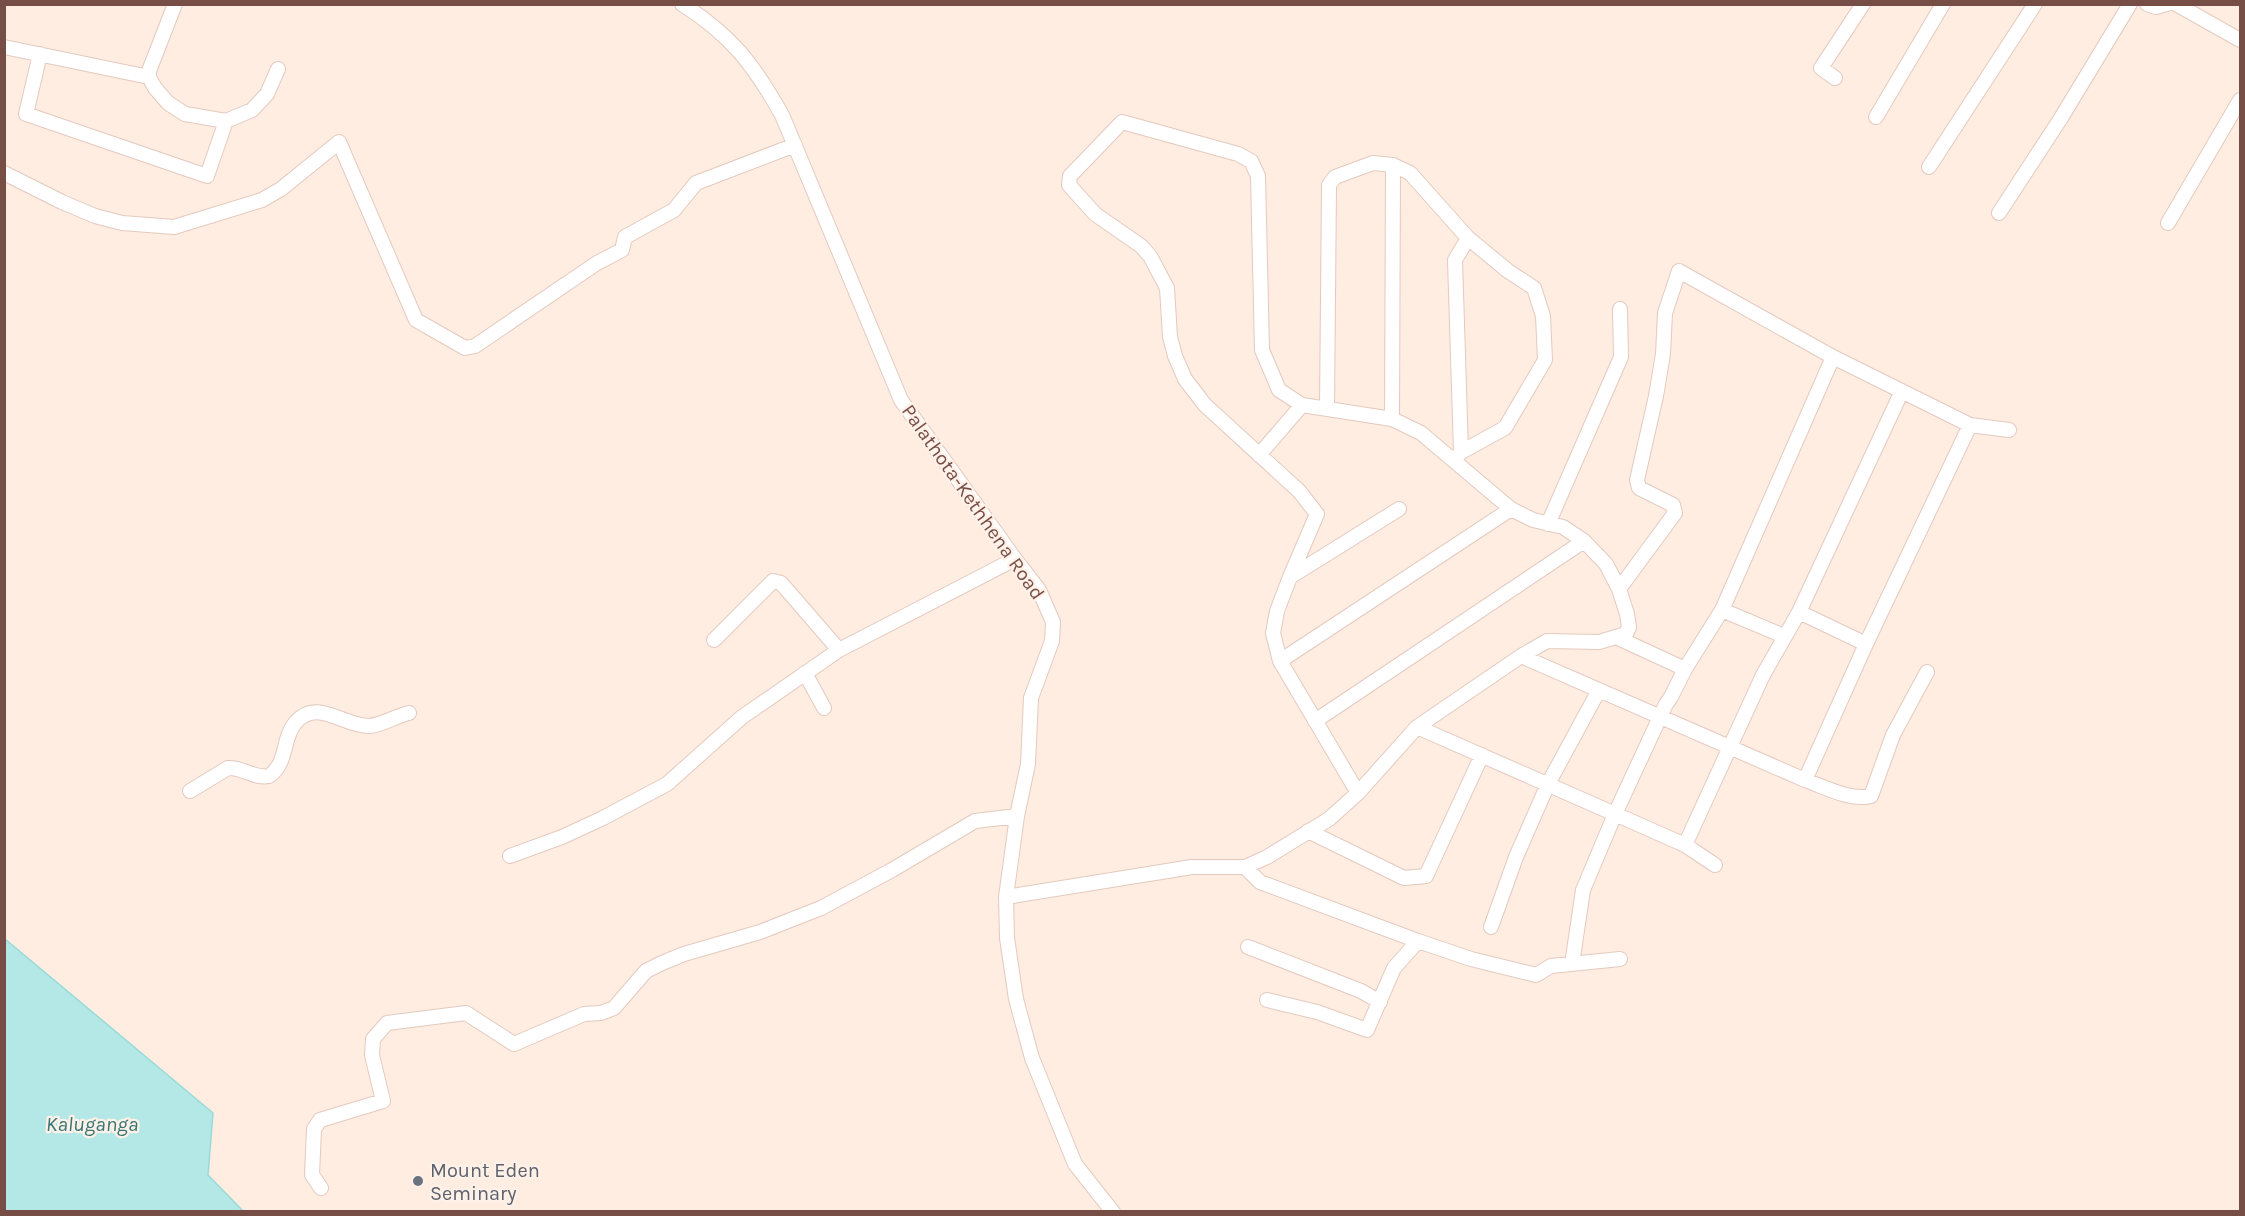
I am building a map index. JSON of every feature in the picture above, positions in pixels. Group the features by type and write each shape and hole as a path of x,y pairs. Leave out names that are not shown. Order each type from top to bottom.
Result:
{"street":[{"path":"175,4 149,71 149,77 154,88 168,103 185,114 226,121 252,110 267,94 278,69"},
{"name":"Palathota-Kethhena Road","path":"682,4 727,36 754,68 782,115 795,144 901,400 1039,590 1053,622 1052,641 1031,698 1028,764 1017,816 1006,897 1007,938 1017,999 1032,1058 1075,1164 1113,1212"},
{"path":"1835,78 1821,68 1863,4"},
{"path":"1876,117 1944,4"},
{"path":"1929,167 2035,4"},
{"path":"1999,213 2061,118 2130,4"},
{"path":"2147,4 2156,7 2167,4"},
{"path":"2176,4 2241,40"},
{"path":"4,47 149,77"},
{"path":"40,54 26,114 207,176 226,121"},
{"path":"2168,223 2241,100"},
{"path":"1006,897 1192,867 1245,867 1267,857 1329,819 1358,793 1417,727 1521,656 1547,641 1599,642 1618,638 1626,634 1629,627 1619,589 1606,564 1584,541 1563,527 1533,520 1511,509 1458,456 1421,433 1392,419 1302,405 1280,390 1262,350 1258,176 1251,161 1238,154 1122,122 1070,176 1069,185 1095,214 1141,246 1150,256 1167,288 1170,337 1185,379 1205,405 1299,491 1317,514 1277,611 1273,633 1280,661 1358,793"},
{"path":"4,173 95,216 122,223 174,227 262,200 281,189 339,142 416,320 465,348 475,346 597,263 622,250 625,237 674,210 696,183 795,144"},
{"path":"1327,410 1329,185 1335,177 1372,163 1393,165 1410,173 1468,238 1508,271 1534,288 1543,316 1545,360 1505,428 1458,456"},
{"path":"1392,419 1393,165"},
{"path":"1458,456 1455,260 1468,238"},
{"path":"1619,589 1675,513 1673,505 1639,488 1637,480 1656,396 1663,354 1665,313 1679,271 1833,357 1970,425 2009,430"},
{"path":"1548,524 1621,357 1620,309"},
{"path":"1572,964 1583,890 1615,814 1685,669 1722,610 1833,357"},
{"path":"1685,845 1763,675 1799,612 1902,391"},
{"path":"1259,455 1302,405"},
{"path":"1805,780 1866,644 1970,425"},
{"path":"1290,577 1399,508"},
{"path":"1280,661 1511,509"},
{"path":"1315,721 1584,541"},
{"path":"510,856 562,837 667,784 742,717 838,651 1015,559"},
{"path":"714,640 773,581 781,583 838,651"},
{"path":"1722,610 1784,636"},
{"path":"1799,612 1866,644"},
{"path":"1618,638 1685,669"},
{"path":"1521,656 1730,749 1805,780 1849,796 1863,798 1872,796 1893,735 1927,672"},
{"path":"805,673 824,708"},
{"path":"1491,927 1516,857 1548,784 1599,690"},
{"path":"190,791 228,768 258,777 269,776 280,765 292,727 308,712 321,712 365,726 374,726 409,713"},
{"path":"1417,727 1685,845 1715,865"},
{"path":"1308,831 1404,878 1426,876 1482,755"},
{"path":"321,1188 312,1175 314,1129 320,1120 383,1101 372,1055 374,1039 387,1023 466,1013 514,1044 584,1014 601,1013 614,1008 646,971 662,963 684,954 760,932 821,908 892,870 975,821 1017,816"},
{"path":"1245,867 1260,882 1418,941 1471,959 1536,975 1551,966 1620,958"},
{"path":"1267,1000 1317,1012 1367,1030 1394,968 1418,941"},
{"path":"1248,947 1361,991 1380,1002"}],"water":[{"name":"Kaluganga","path":"5,939 213,1113 208,1175 243,1211 5,1211"}],"place":[{"name":"Mount Eden Seminary","path":"418,1181"}]}
